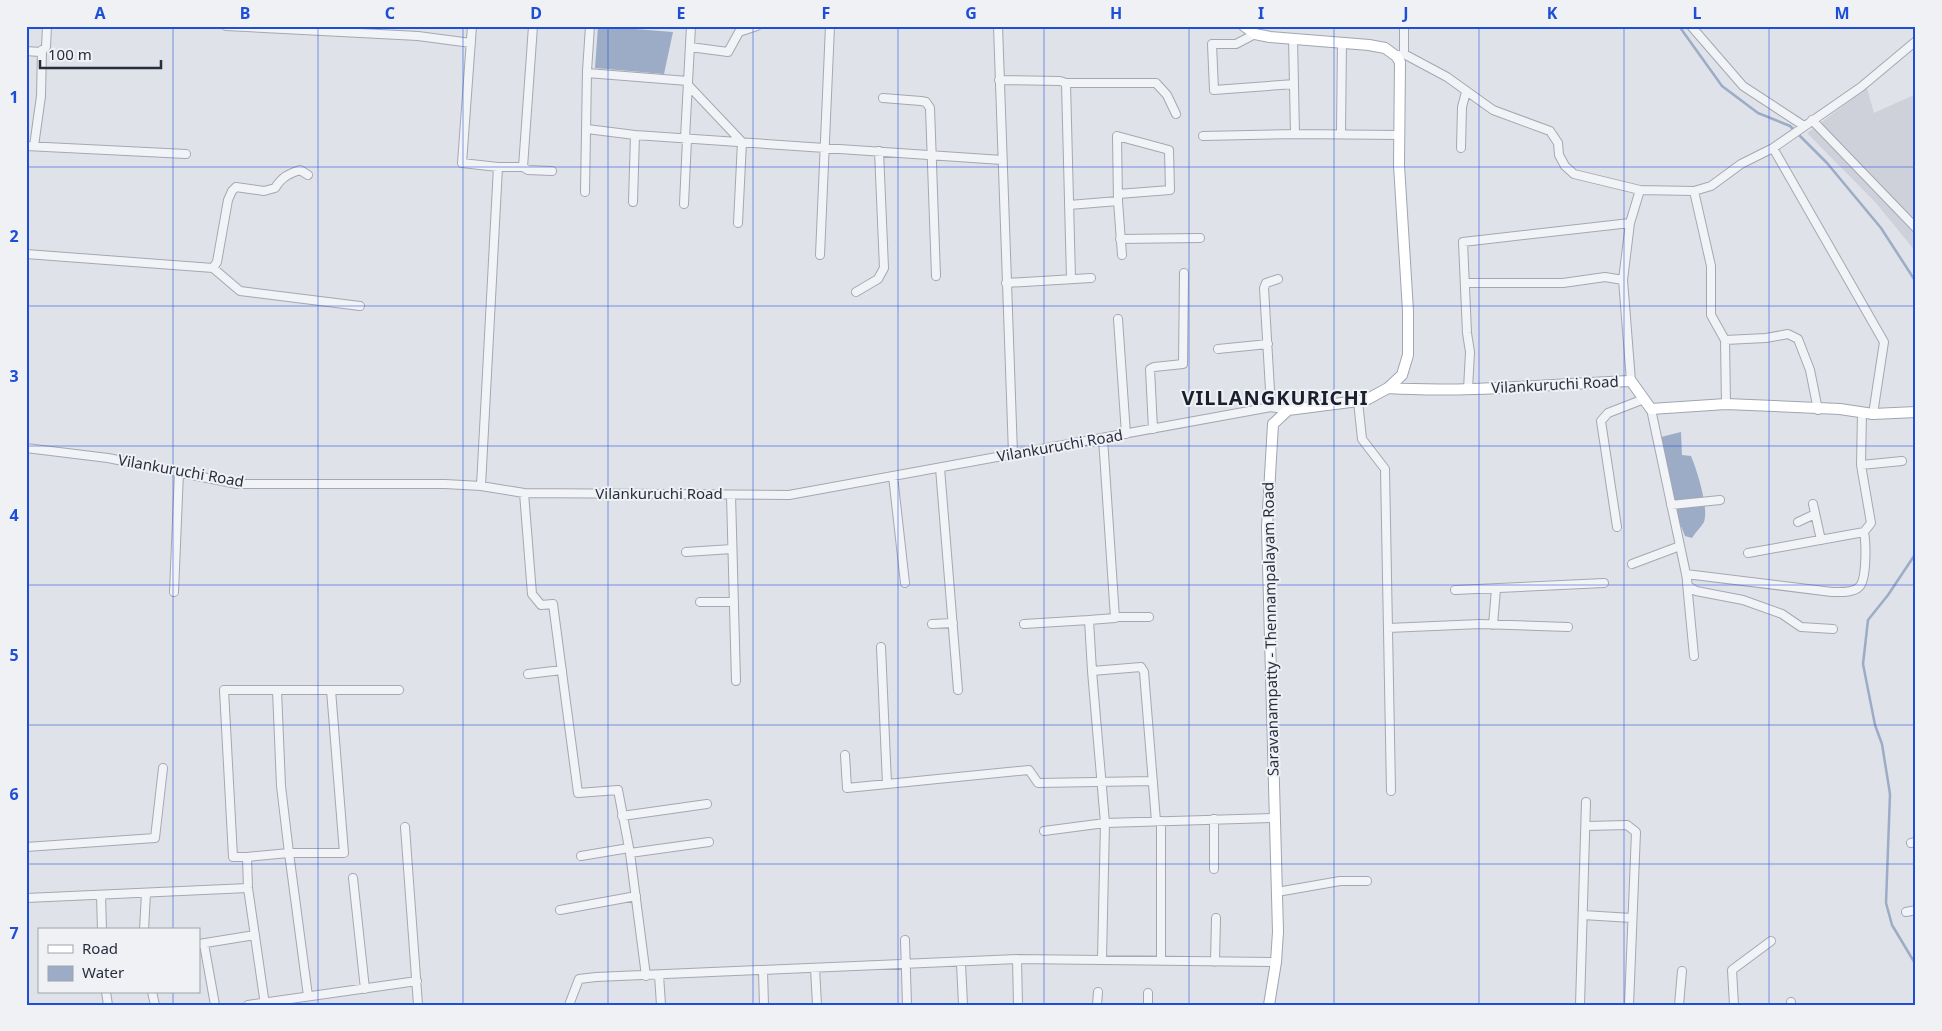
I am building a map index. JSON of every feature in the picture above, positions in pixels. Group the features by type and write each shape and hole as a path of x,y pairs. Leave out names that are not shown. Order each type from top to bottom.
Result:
{"main road":[{"path":"1244,26 1255,34 1385,48 1400,55 1399,135 1408,355 1402,375 1388,388 1366,400 1288,410"},
{"name":"Vilankuruchi Road","path":"1388,388 1428,391 1547,387 1631,381 1651,409"},
{"path":"1651,409 1726,404 1873,414 1916,412"},
{"name":"Saravanampatty - Thennampalayam Road","path":"1268,1005 1276,962 1277,892 1267,527 1274,424 1288,410"}],"street":[{"path":"26,51 42,50 46,47 47,26"},
{"path":"226,26 366,30 471,43"},
{"path":"418,36 419,26"},
{"path":"472,26 462,160 464,164 523,167 528,170 552,171"},
{"path":"523,167 533,26"},
{"path":"585,192 587,73 590,26"},
{"path":"684,204 691,26"},
{"path":"690,47 728,52 739,32 757,26"},
{"path":"820,255 830,26"},
{"path":"998,26 1006,283 1014,454"},
{"path":"1404,26 1400,55 1447,77 1493,110 1550,131 1558,143 1559,155 1565,166 1574,174 1640,190 1694,191 1711,186 1742,164 1774,148 1861,87 1916,41"},
{"path":"1691,26 1743,86 1804,126"},
{"path":"1255,34 1236,44 1212,44 1214,90 1294,84"},
{"path":"1294,38 1294,134"},
{"path":"1341,134 1342,42"},
{"path":"42,50 41,96 30,146 186,154"},
{"path":"587,73 688,83 742,142 738,223"},
{"path":"1000,80 1060,81 1066,83 1156,83 1168,95 1176,114"},
{"path":"1066,83 1071,279"},
{"path":"1461,148 1462,107 1466,92"},
{"path":"883,98 921,100 928,104 936,276"},
{"path":"1812,120 1916,228"},
{"path":"587,129 635,135 1002,160"},
{"path":"1203,136 1294,134 1399,135"},
{"path":"633,202 635,135"},
{"path":"1069,205 1118,198 1170,190 1169,150 1117,136 1118,198 1122,255"},
{"path":"1774,148 1884,342 1873,414"},
{"path":"856,292 878,279 884,268 879,151"},
{"path":"481,486 498,167"},
{"path":"213,268 217,262 228,200 232,191 236,188 264,191 275,188 282,177 300,170 308,175"},
{"path":"1631,381 1624,280 1630,224 1640,190"},
{"path":"1694,191 1711,266 1711,315 1725,340 1726,404"},
{"path":"1468,389 1470,352 1467,333 1463,242 1630,224"},
{"path":"1120,239 1200,238"},
{"path":"26,254 213,268 240,291 360,306"},
{"path":"1153,429 1150,369 1154,366 1183,364 1184,273"},
{"path":"1466,283 1562,283 1605,277 1624,280"},
{"path":"1006,283 1091,278"},
{"path":"1271,407 1264,288 1266,283 1278,278"},
{"path":"1118,319 1126,434"},
{"path":"1725,340 1766,338 1788,334 1798,339 1810,370 1818,410"},
{"path":"1218,349 1268,344"},
{"path":"1617,527 1601,421 1608,413 1644,399"},
{"path":"1358,401 1362,439 1385,468 1391,791"},
{"name":"Vilankuruchi Road","path":"26,448 108,458 236,484 481,486 524,493 789,495 1271,407 1288,410"},
{"path":"1651,409 1688,586 1696,592 1743,600 1782,614 1801,627 1833,629"},
{"path":"1748,553 1864,532 1871,523 1861,465 1862,412"},
{"path":"1103,438 1115,618"},
{"path":"1861,465 1902,461"},
{"path":"940,468 958,690"},
{"path":"174,592 179,472"},
{"path":"893,476 905,583"},
{"path":"524,493 532,594 541,605 554,604 578,793 618,790 636,896 646,976"},
{"path":"731,495 736,682"},
{"path":"1671,505 1720,500"},
{"path":"1813,504 1820,540"},
{"path":"1798,522 1815,514"},
{"path":"1686,574 1832,592 1855,590 1861,586 1864,578 1866,542 1864,532"},
{"path":"1632,564 1680,546"},
{"path":"686,552 732,549"},
{"path":"1686,574 1694,656"},
{"path":"1455,590 1604,583"},
{"path":"1494,625 1496,589"},
{"path":"700,602 734,602"},
{"path":"1024,624 1149,617"},
{"path":"1089,620 1106,824 1102,959"},
{"path":"932,624 953,623"},
{"path":"1388,628 1494,625 1568,627"},
{"path":"881,647 887,784"},
{"path":"1092,671 1141,667 1144,672 1158,821 1161,960"},
{"path":"528,674 562,670"},
{"path":"332,690 344,853 289,853 233,857 224,690 277,690 332,690 399,690"},
{"path":"277,690 281,786 308,996"},
{"path":"844,755 847,788 1029,770 1038,783 1153,781"},
{"path":"26,847 156,838 162,768"},
{"path":"1580,1005 1586,802"},
{"path":"622,816 707,804"},
{"path":"1044,831 1106,824 1158,821 1274,818"},
{"path":"1214,819 1214,868"},
{"path":"1586,826 1627,825 1636,832 1629,1005"},
{"path":"405,827 418,1005"},
{"path":"581,856 709,842"},
{"path":"247,857 248,888 265,1003"},
{"path":"353,878 365,989"},
{"path":"1277,892 1340,881 1367,881"},
{"path":"26,898 248,888"},
{"path":"144,928 146,893"},
{"path":"101,895 102,928"},
{"path":"560,910 636,896"},
{"path":"1906,912 1916,910"},
{"path":"1584,915 1632,918"},
{"path":"1215,962 1216,918"},
{"path":"215,1005 202,944 255,934"},
{"path":"905,940 907,1005"},
{"path":"1734,1005 1732,970 1771,941"},
{"path":"1018,959 1018,1005"},
{"path":"569,1005 579,980 659,975 1018,959 1276,962"},
{"path":"961,963 963,1005"},
{"path":"815,968 817,1005"},
{"path":"763,971 764,1005"},
{"path":"1679,1005 1682,971"},
{"path":"659,975 661,1005"},
{"path":"248,1005 417,981"},
{"path":"1097,1005 1098,992"},
{"path":"1148,993 1148,1005"}],"shaded area":[{"path":"1867,88 1874,113 1916,94 1916,252 1876,203 1807,133"}],"water":[{"path":"598,26 673,32 664,74 595,68"},
{"path":"1681,432 1682,455 1691,456 1699,479 1705,508 1704,522 1692,538 1685,536 1677,516 1661,437"}],"waterway":[{"path":"1679,26 1722,86 1758,113 1790,126 1827,163 1881,228 1916,282"},
{"path":"1916,553 1888,595 1868,620 1863,664 1875,725 1882,744 1890,794 1886,903 1892,925 1916,965"}],"district":[{"name":"VILLANGKURICHI","path":"1275,398"}]}
